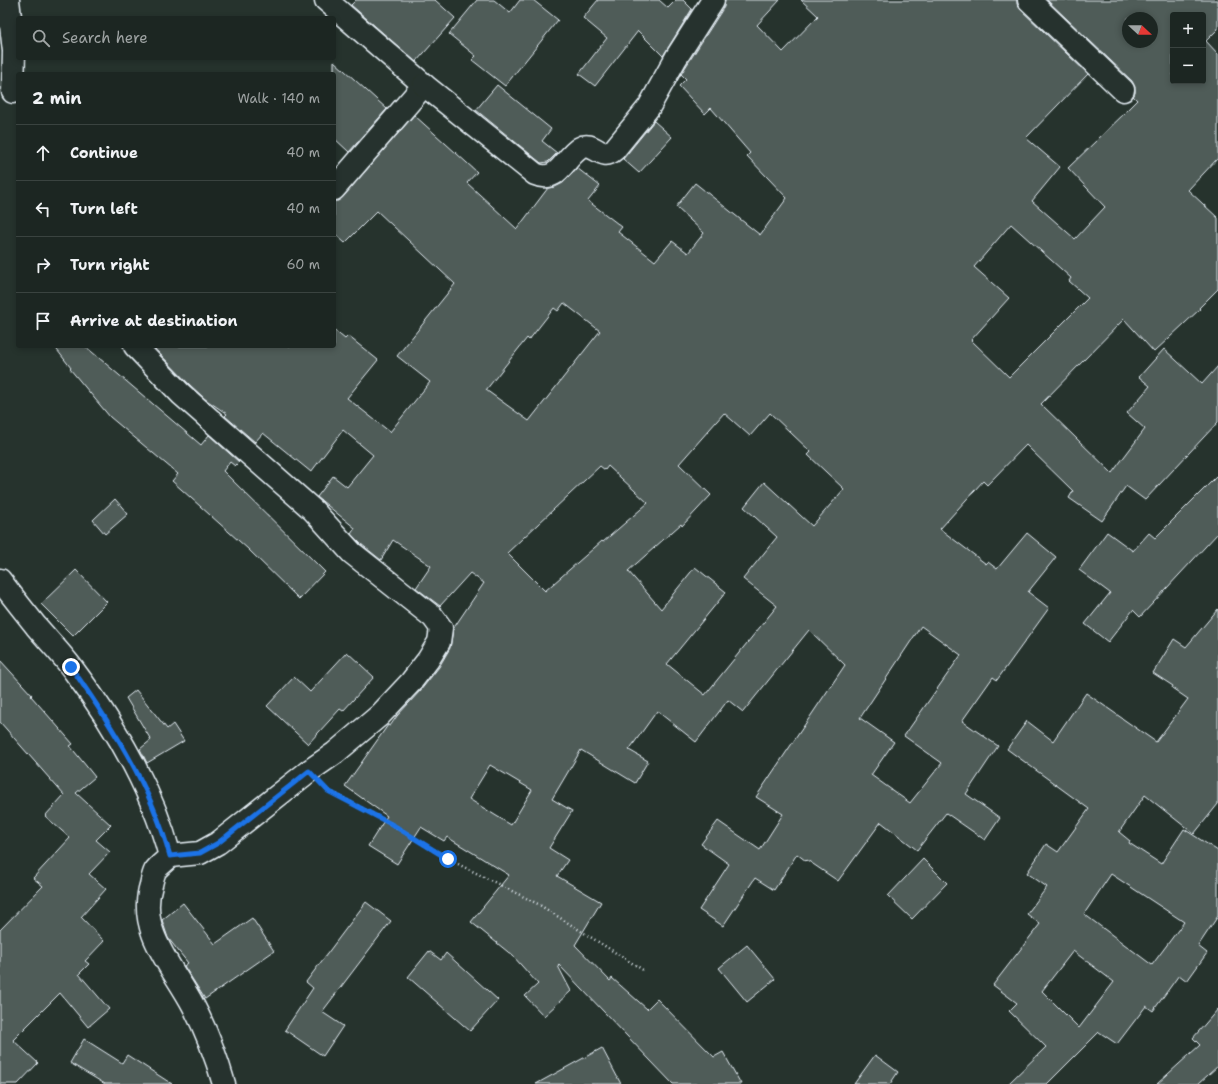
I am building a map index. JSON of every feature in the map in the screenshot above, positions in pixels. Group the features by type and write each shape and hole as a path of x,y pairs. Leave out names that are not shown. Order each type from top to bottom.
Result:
{"street":[{"path":"8,0 14,51 13,92"},
{"path":"326,0 424,84 535,174 542,177 554,175 578,150 583,147 593,148 604,154 608,154 614,150 649,107 676,58 713,0"},
{"path":"1029,0 1123,90"},
{"path":"336,187 424,84"},
{"path":"137,348 181,394 313,510 352,553 433,617 441,628 439,642 428,660 386,710 335,753 309,771 218,843 200,853 170,856 155,872 149,892 147,912 156,941 201,1020 212,1047 224,1084"},
{"path":"0,580 71,667 104,714 146,790 164,834 170,856"}],"path":[{"path":"309,771 328,791 393,825 448,859 538,904 643,970"}],"building":[{"path":"356,0 435,0 455,18 416,62 351,5"},
{"path":"477,0 494,0 510,13 520,0 533,0 558,20 505,86 472,60 476,56 449,34"},
{"path":"598,0 659,0 668,8 676,0 683,0 692,9 663,56 638,31 595,86 579,74 607,38 583,18"},
{"path":"725,0 780,0 757,25 783,52 818,16 801,0 1017,0 1017,4 1020,9 1088,74 1026,138 1060,167 1032,201 1075,239 1105,207 1068,168 1137,100 1133,96 1135,93 1135,87 1132,81 1047,0 1218,0 1218,29 1206,41 1218,54 1218,158 1188,190 1218,218 1218,289 1199,308 1200,309 1154,352 1124,319 1041,404 1112,473 1145,429 1127,413 1150,386 1139,377 1164,349 1202,384 1218,366 1218,422 1145,500 1126,486 1102,521 1069,498 1073,491 1026,445 987,485 983,481 940,529 986,564 988,562 997,569 1027,533 1056,557 1028,592 1049,608 997,680 993,677 962,721 998,746 966,794 1000,818 985,840 946,813 917,850 881,822 838,881 797,854 774,890 755,878 723,926 699,910 729,864 701,844 718,821 760,850 783,814 756,797 845,665 809,630 743,712 728,700 696,742 657,711 629,750 648,761 635,783 581,750 552,799 572,811 549,848 568,860 557,876 601,902 575,945 610,981 612,978 647,1009 657,999 714,1057 723,1052 741,1084 673,1084 559,965 558,966 571,991 544,1016 525,996 538,984 513,956 471,922 509,875 447,837 444,841 421,827 397,864 368,846 387,816 345,786 388,725 390,726 439,667 450,648 453,629 484,583 470,573 440,606 416,588 431,566 393,540 381,560 351,534 355,528 317,497 333,476 347,487 373,455 343,430 311,472 263,433 255,442 225,416 227,414 205,399 154,348 336,348 336,332 345,339 348,336 378,360 347,398 390,432 430,382 397,356 455,284 377,211 345,243 336,235 336,201 343,197 414,115 477,172 467,183 517,229 548,188 555,187 563,183 577,168 600,186 588,201 622,227 618,232 655,261 672,241 688,253 704,233 676,207 695,183 760,235 787,198 747,156 750,153 711,108 705,114 679,86 686,79 681,74 724,7","holes":["1011,224 1071,278 1069,281 1088,298 1009,377 971,340 1009,298 974,267","564,303 600,331 529,421 486,390 527,338 529,340 554,308 558,311","724,413 750,436 770,413 811,452 808,455 844,489 812,526 764,482 744,507 777,537 743,579 777,606 705,695 667,664 726,592 695,567 661,609 628,571 681,524 682,526 711,495 679,464","600,466 605,470 608,466 648,503 545,591 507,553","921,626 961,655 904,736 942,763 910,803 871,775 894,742 860,718","490,765 532,790 511,825 469,799"]},
{"path":"334,61 387,109 349,152 336,140 336,72 334,72"},
{"path":"497,85 551,129 542,141 557,153 548,162 541,163 476,110"},
{"path":"654,121 672,137 639,173 623,159"},
{"path":"56,348 87,348 201,445 209,435 239,462 235,466 230,462 223,471 325,572 299,599 248,549 172,481 178,474 110,417 70,369 71,368"},
{"path":"1218,475 1218,533 1140,617 1133,610 1108,642 1085,624 1110,593 1079,570 1107,532 1133,551 1149,533 1155,538"},
{"path":"115,499 128,514 105,534 93,520"},
{"path":"76,570 107,602 73,636 41,604"},
{"path":"1218,609 1218,804 1194,834 1145,795 1119,832 1130,841 1129,843 1161,864 1184,829 1218,851 1218,916 1198,946 1207,953 1187,981 1179,975 1153,1011 1146,1006 1117,1044 1099,1032 1047,1084 1008,1084 1046,1047 1009,1011 1017,1003 993,985 1040,924 1027,914 1047,887 1027,873 1046,844 1058,852 1089,809 1007,749 1027,721 1053,741 1086,693 1156,742 1188,699 1172,688 1173,686 1153,673 1174,639 1186,647","holes":["1111,874 1184,922 1152,965 1084,914","1073,951 1114,982 1079,1028 1042,991"]},
{"path":"347,652 374,677 343,711 340,709 308,744 267,706 294,677 310,692"},
{"path":"0,660 73,744 70,746 95,777 76,793 111,825 96,840 110,852 89,874 106,889 81,917 104,941 85,961 89,964 79,974 109,1009 88,1027 60,993 13,1040 38,1063 18,1084 0,1084 0,930 43,886 33,878 70,838 45,816 64,795 0,722"},
{"path":"136,690 167,729 173,724 184,741 147,763 140,749 151,740 126,698"},
{"path":"923,859 947,883 912,919 888,896"},
{"path":"366,902 391,921 322,1012 343,1026 323,1056 285,1030 313,988 306,982"},
{"path":"183,903 215,944 252,918 274,951 205,999 184,966 188,963 168,938 162,920"},
{"path":"747,945 775,979 747,1002 719,968"},
{"path":"429,951 441,960 446,953 498,1000 470,1031 408,977"},
{"path":"1218,1009 1218,1066 1198,1084 1157,1084 1200,1045 1193,1038"},
{"path":"84,1039 122,1063 127,1055 172,1084 105,1084 70,1063"},
{"path":"602,1048 621,1084 536,1084"},
{"path":"875,1055 898,1072 890,1084 854,1084"}],"route":[{"path":"71,667 104,714 130,759 146,790 164,834 170,856 186,853 200,853 218,843 309,771 328,791 393,825 448,859"}]}
